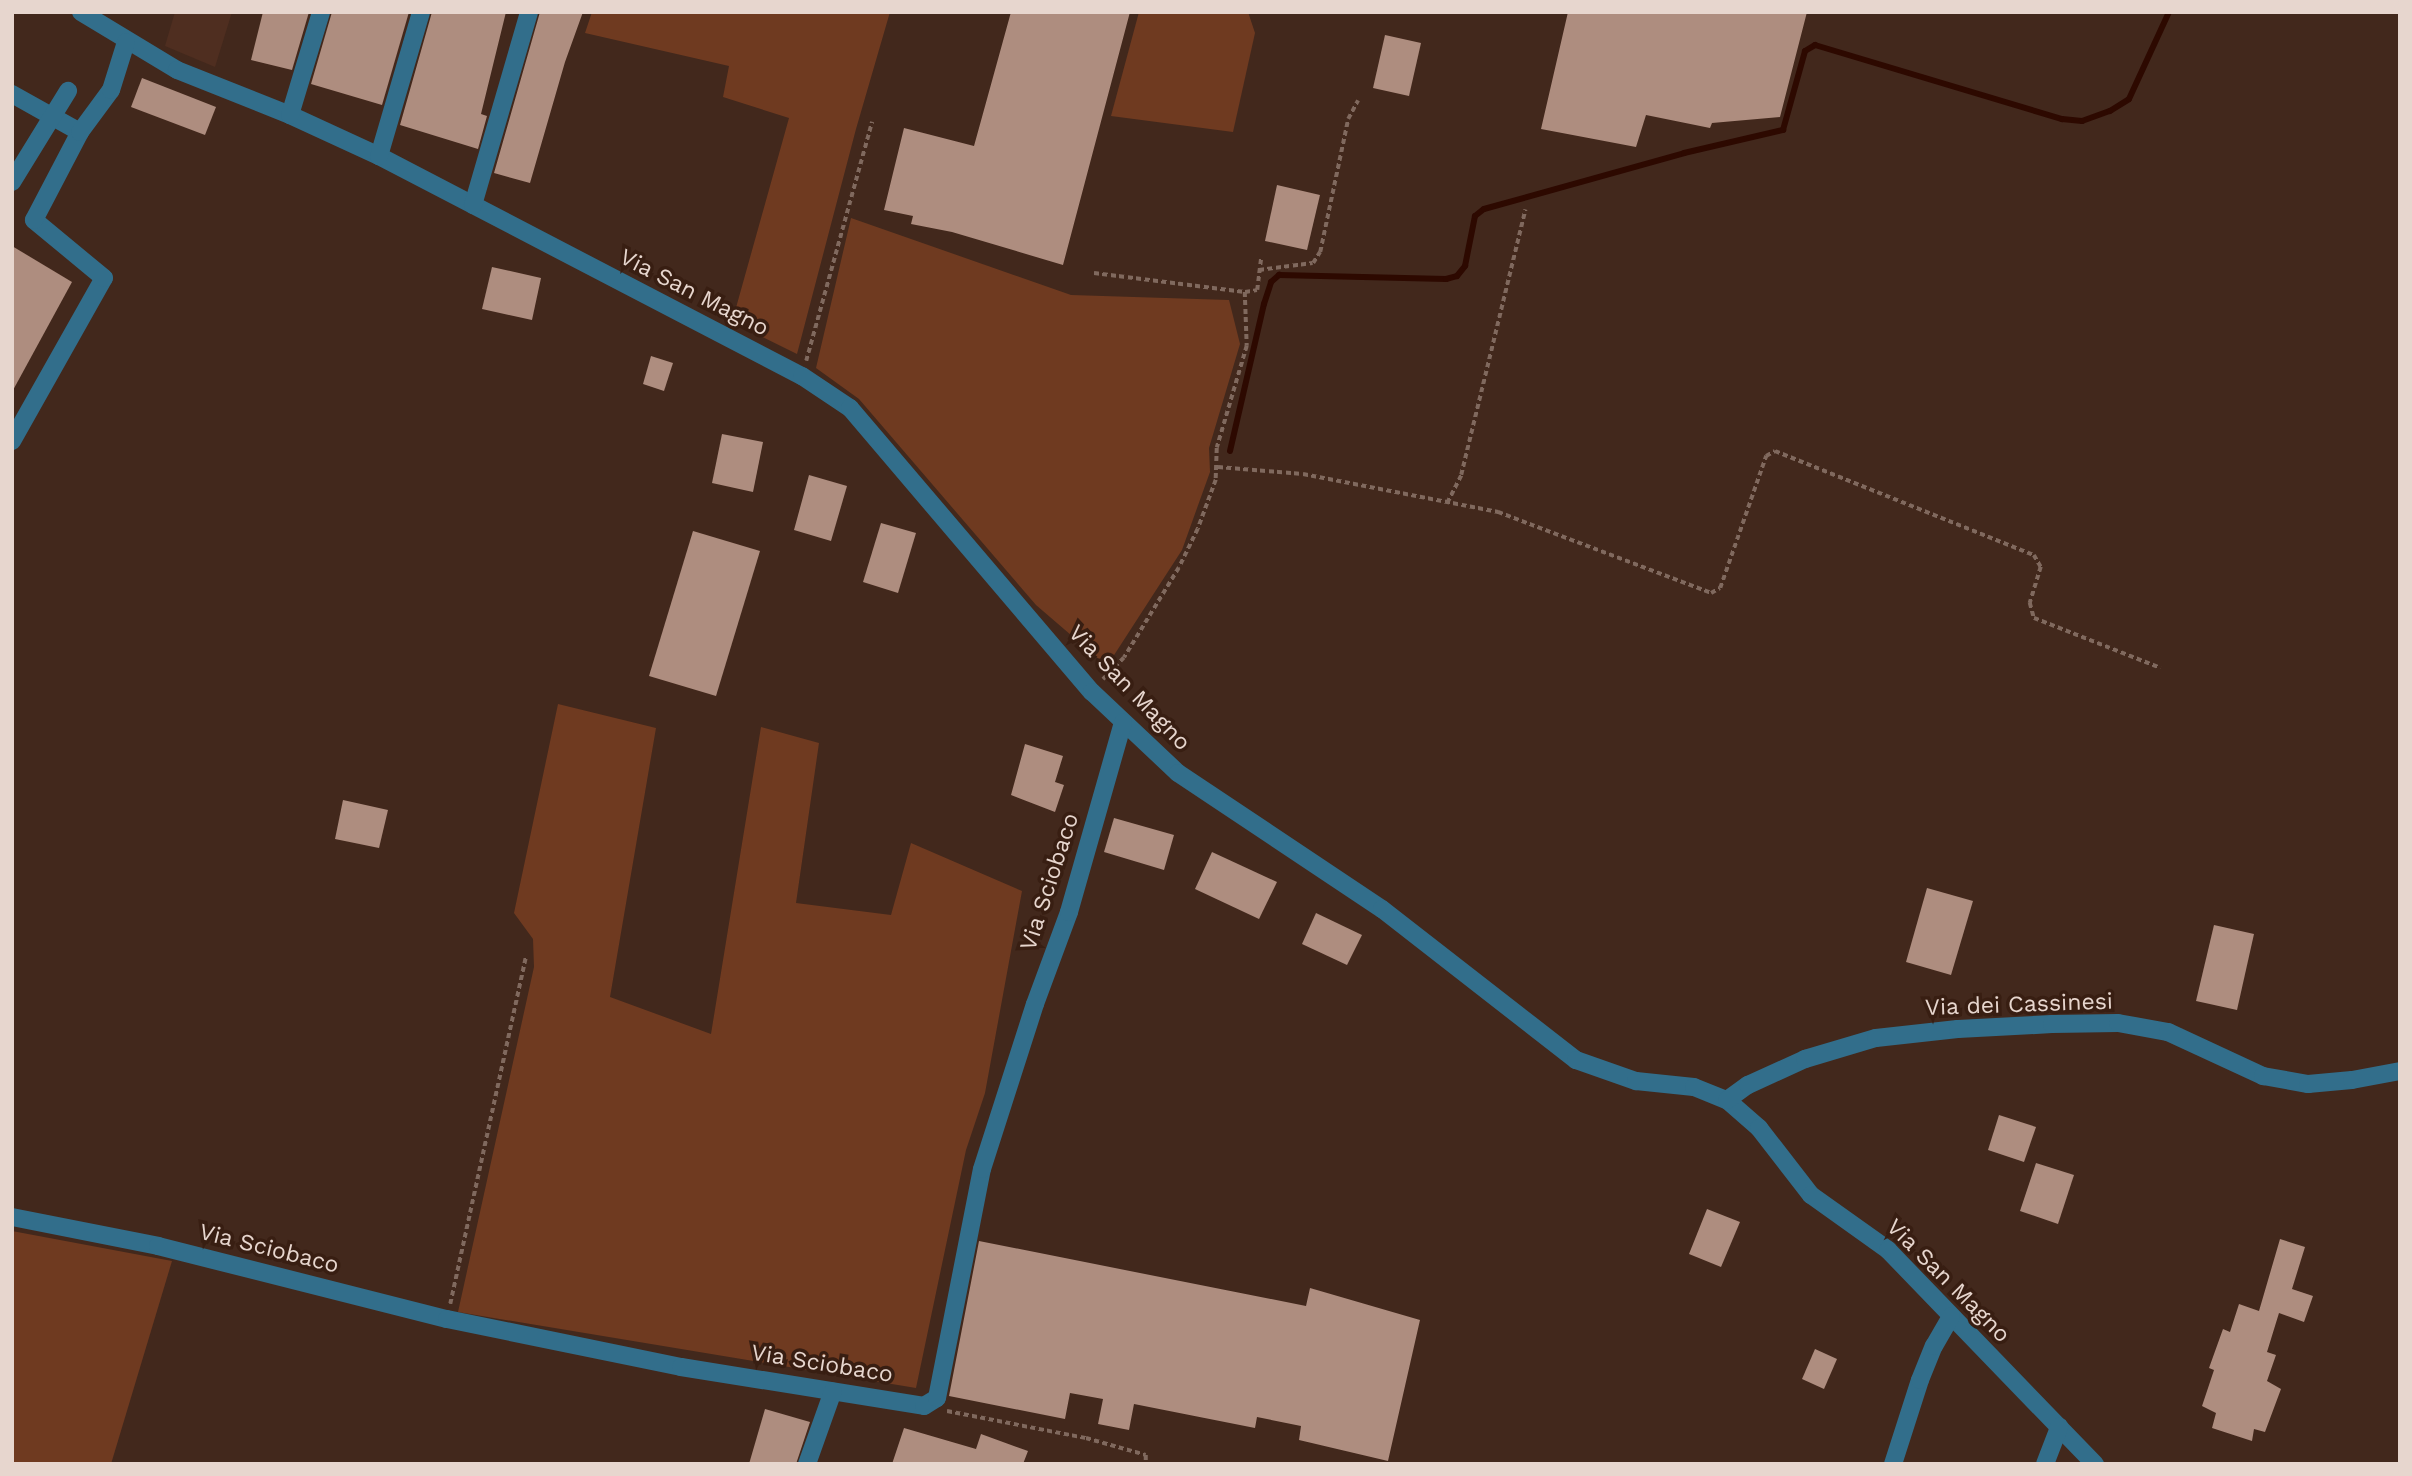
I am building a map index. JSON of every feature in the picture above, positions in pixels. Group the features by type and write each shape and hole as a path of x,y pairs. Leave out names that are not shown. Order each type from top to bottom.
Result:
{"street":[{"name":"Via San Magno","path":"81,12 126,42 180,62 379,156 802,376 850,408 1093,692 1178,773 1382,909 1576,1060 1636,1081 1694,1087 1727,1100 1759,1129 1811,1195 1888,1250 2095,1464"},
{"path":"290,115 321,12"},
{"path":"379,156 421,12"},
{"path":"473,205 528,12"},
{"path":"12,441 104,278 34,220 79,132 111,90 126,42"},
{"path":"12,182 68,91"},
{"path":"12,94 79,132"},
{"name":"Via Sciobaco","path":"12,1217 158,1246 447,1319 681,1367 924,1406 937,1398 982,1169 1035,1004 1069,912 1123,723"},
{"name":"Via dei Cassinesi","path":"1727,1100 1748,1085 1805,1059 1876,1038 1958,1029 2052,1024 2118,1023 2168,1032 2263,1076 2308,1084 2352,1080 2400,1071"},
{"path":"1894,1464 1924,1369 1951,1316"},
{"path":"807,1464 832,1391"},
{"path":"2045,1464 2059,1427"}],"path":[{"path":"1259,270 1313,262 1320,252 1348,119 1358,100"},
{"path":"802,376 872,122"},
{"path":"1447,503 1461,475 1525,210"},
{"path":"1094,273 1245,292 1257,290 1261,257"},
{"path":"1093,692 1124,658 1179,568 1198,529 1218,467 1217,448 1247,346 1245,292"},
{"path":"1218,467 1303,474 1527,521 1633,565 1711,593 1720,588 1766,456 1774,451 2034,555 2041,567 2030,603 2034,618 2161,668"},
{"path":"447,1319 527,956"},
{"path":"924,1406 1086,1438 1146,1455 1146,1464"}],"shaded area":[{"path":"175,12 232,12 215,67 165,46"},
{"path":"592,12 890,12 856,129 797,354 732,322 789,118 723,97 729,66 585,33"},
{"path":"1139,12 1248,12 1255,33 1233,132 1111,116"},
{"path":"851,218 1071,295 1229,300 1240,344 1209,448 1210,472 1182,550 1107,666 1036,605 859,399 816,368"},
{"path":"558,704 656,728 610,997 711,1034 761,727 819,743 796,903 891,915 911,843 1022,891 985,1093 966,1150 916,1388 458,1312 534,967 533,939 514,913"},
{"path":"12,1231 172,1261 111,1464 12,1464"}],"building":[{"path":"263,12 309,12 292,70 251,60"},
{"path":"332,12 409,12 382,105 311,84"},
{"path":"432,12 506,12 481,114 487,116 478,149 400,125"},
{"path":"540,12 583,12 565,62 530,183 494,173"},
{"path":"1011,12 1130,12 1063,265 952,232 911,224 913,216 884,210 904,128 974,146"},
{"path":"1568,12 1807,12 1780,117 1712,123 1710,128 1646,115 1636,147 1541,129"},
{"path":"1385,35 1421,43 1409,96 1373,88"},
{"path":"142,78 216,107 205,135 131,107"},
{"path":"1277,185 1320,195 1307,250 1265,241"},
{"path":"12,246 72,282 12,392"},
{"path":"492,267 541,278 532,320 482,309"},
{"path":"651,356 673,363 664,391 643,384"},
{"path":"722,434 763,442 753,492 712,483"},
{"path":"809,475 847,486 831,541 794,530"},
{"path":"881,523 916,533 898,593 863,582"},
{"path":"693,531 760,551 716,696 649,676"},
{"path":"1025,744 1063,756 1055,782 1064,785 1055,812 1011,795"},
{"path":"343,800 388,810 379,848 335,839"},
{"path":"1114,818 1174,835 1164,870 1104,852"},
{"path":"1212,852 1277,882 1259,919 1195,889"},
{"path":"1927,888 1973,901 1951,975 1906,962"},
{"path":"1316,913 1362,935 1347,965 1302,944"},
{"path":"2214,925 2254,934 2237,1010 2196,1001"},
{"path":"1999,1115 2036,1127 2024,1162 1988,1150"},
{"path":"2036,1163 2074,1175 2058,1224 2020,1211"},
{"path":"1707,1209 1740,1222 1721,1267 1689,1254"},
{"path":"2280,1239 2305,1247 2292,1289 2313,1296 2304,1322 2279,1313 2267,1352 2276,1355 2267,1381 2281,1389 2265,1432 2254,1429 2252,1441 2212,1428 2216,1413 2202,1406 2214,1370 2209,1368 2223,1329 2230,1332 2239,1304 2259,1311"},
{"path":"979,1241 1306,1306 1310,1288 1420,1320 1388,1461 1299,1440 1301,1426 1257,1417 1255,1428 1134,1404 1129,1430 1098,1424 1103,1399 1070,1393 1065,1419 949,1396"},
{"path":"1815,1349 1837,1359 1824,1389 1802,1379"},
{"path":"765,1409 810,1422 796,1464 749,1464"},
{"path":"904,1428 976,1449 981,1434 1028,1451 1023,1464 892,1464"}],"waterway":[{"path":"1230,451 1264,304 1271,282 1279,275 1446,279 1457,276 1465,266 1475,216 1484,209 1684,153 1783,130 1805,51 1815,45 2062,119 2082,121 2110,111 2129,99 2169,12"}]}
